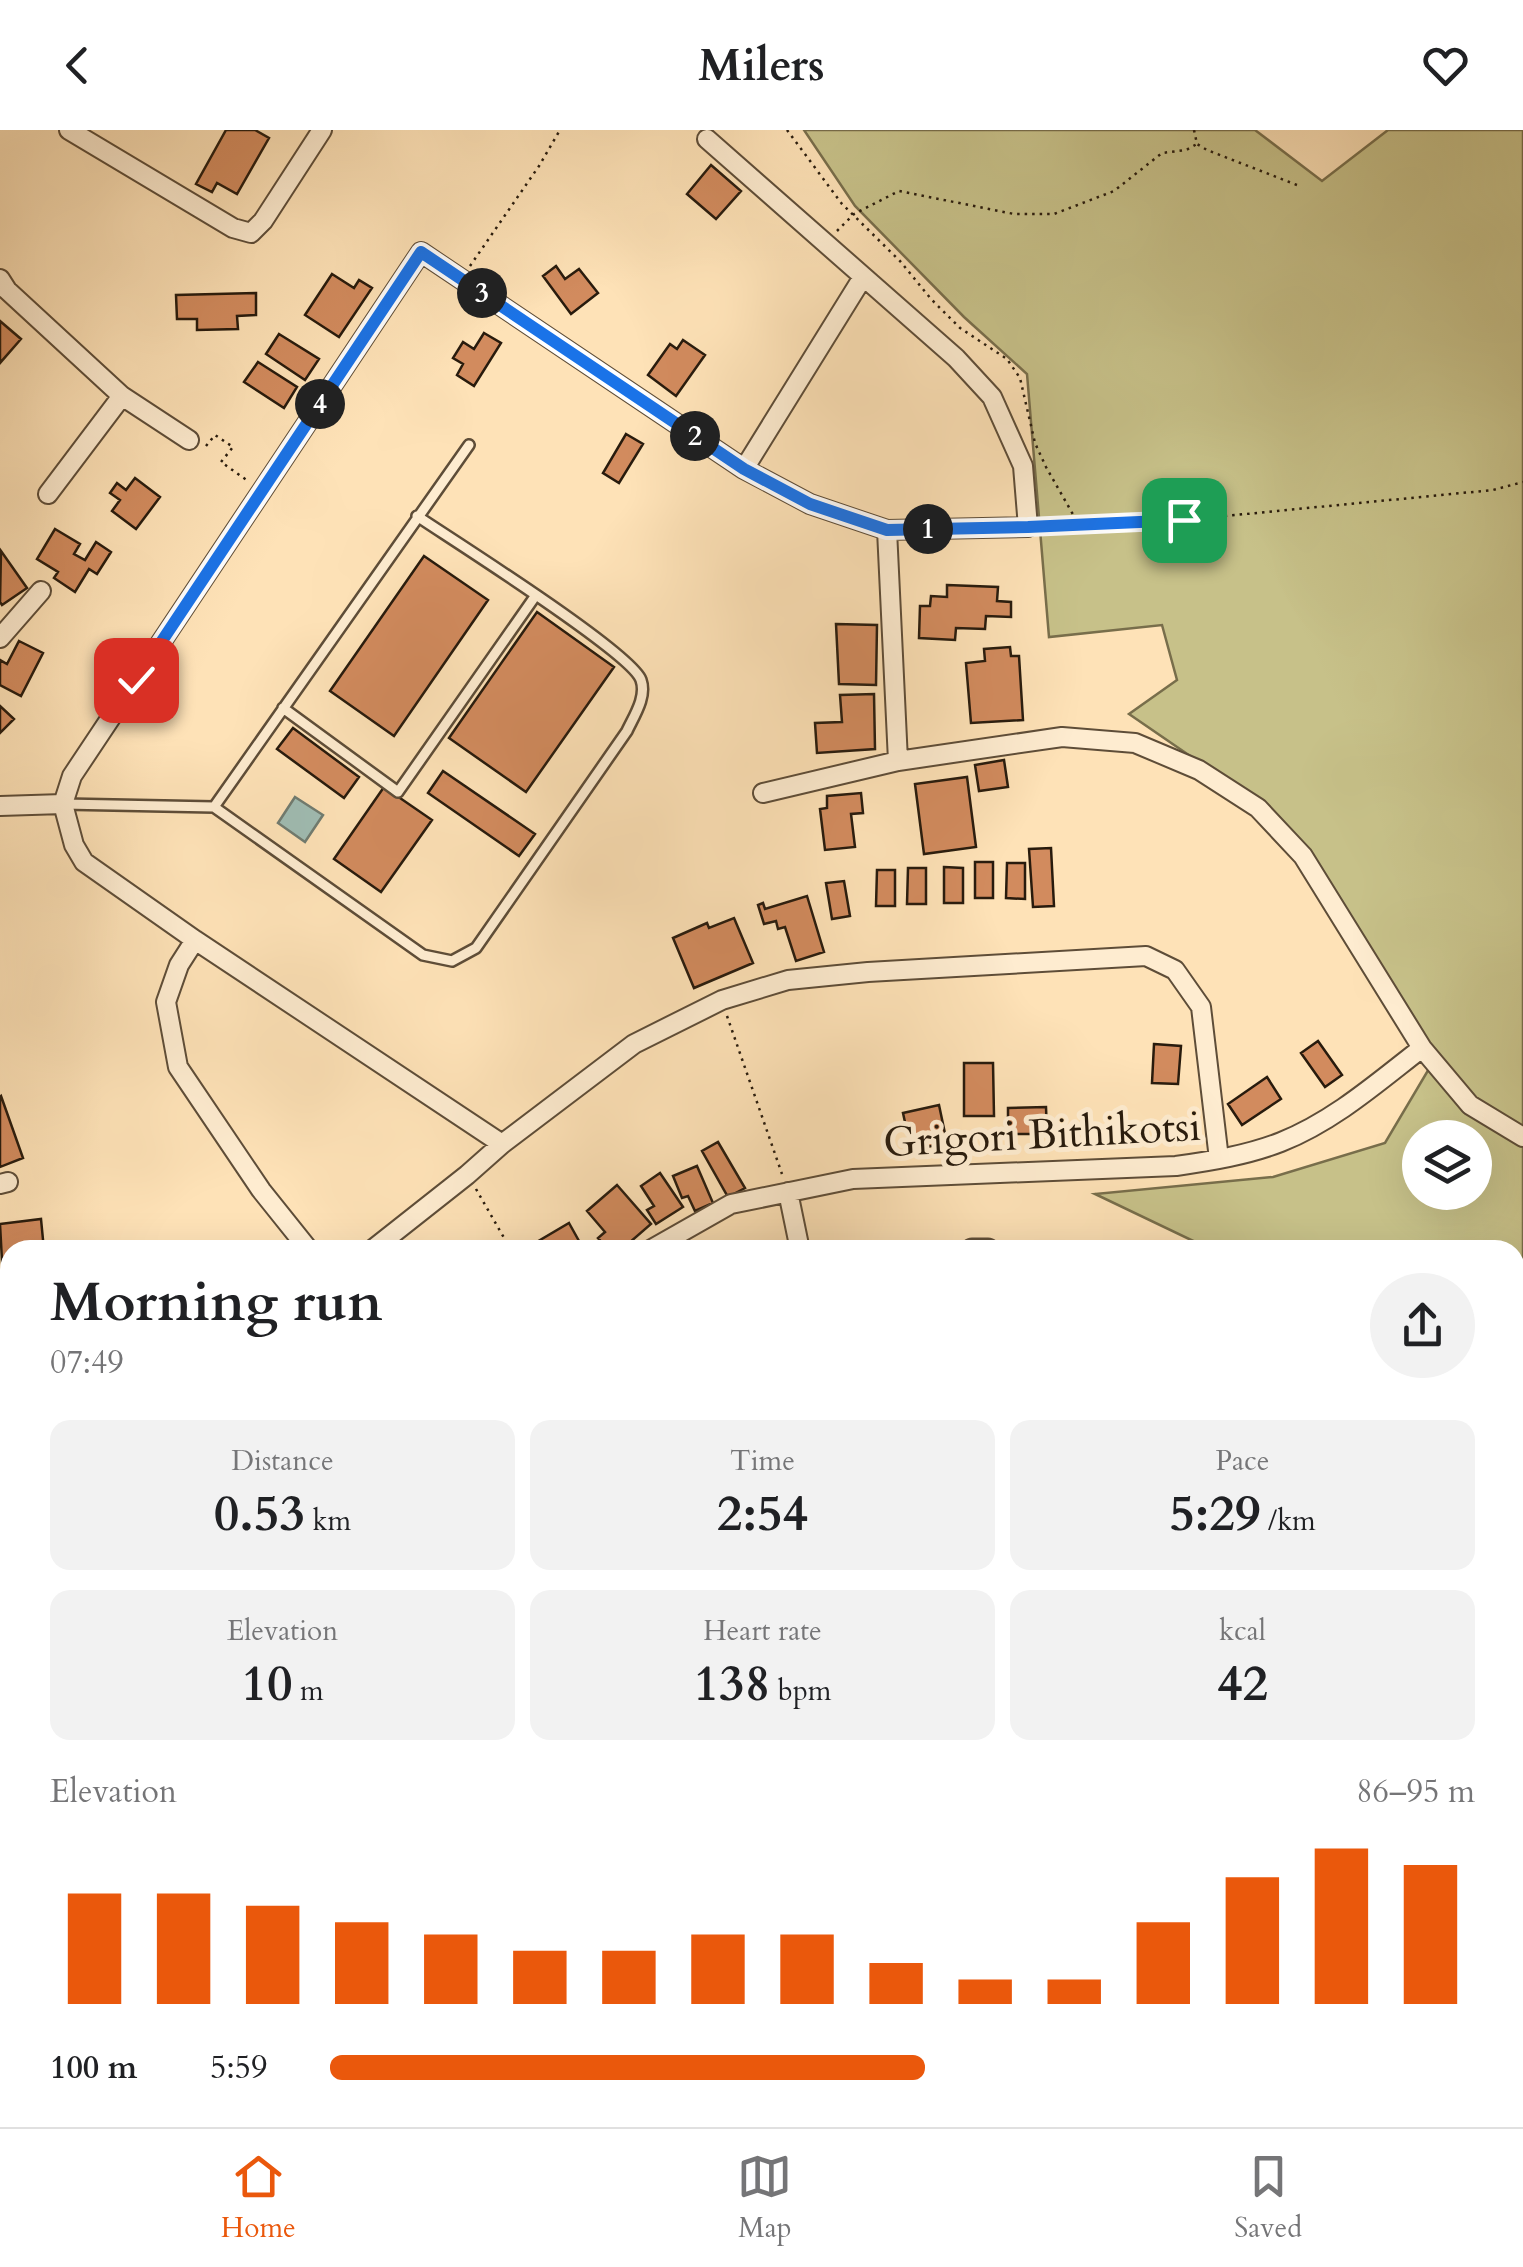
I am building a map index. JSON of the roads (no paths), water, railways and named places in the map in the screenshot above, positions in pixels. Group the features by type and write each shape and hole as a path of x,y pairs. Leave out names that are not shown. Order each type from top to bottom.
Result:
{"street":[{"path":"68,130 233,228 251,233 264,222 322,130"},
{"path":"502,1144 84,862 74,845 63,804 72,776 421,252 744,469 810,504 887,530 1028,527 1023,466 992,397 956,358 706,139"},
{"path":"744,469 863,277"},
{"path":"0,279 34,316 122,396 189,440"},
{"path":"48,494 122,396"},
{"path":"887,530 898,761"},
{"path":"0,638 41,591"},
{"path":"763,793 898,761 1062,737 1135,743 1198,770 1258,808 1302,856 1422,1048 1470,1105 1523,1137"},
{"path":"0,806 63,804"},
{"path":"195,940 166,1002 178,1068 261,1190 301,1240"},
{"path":"385,1240 502,1144 634,1044 722,1000 788,980 868,972 1146,956 1175,970 1201,1007 1220,1160"},
{"name":"Grigori Bithikotsi","path":"668,1240 731,1204 853,1178 1176,1166 1220,1160 1282,1142 1338,1113 1422,1048"},
{"path":"788,1192 798,1240"}],"lane":[{"path":"214,807 468,445"},
{"path":"63,804 214,807 423,954 452,961 476,948 627,731 641,702 641,679 625,660 536,595 417,516"},
{"path":"282,708 398,792 536,595"}],"water":[{"path":"295,797 323,815 305,842 278,823"}]}
